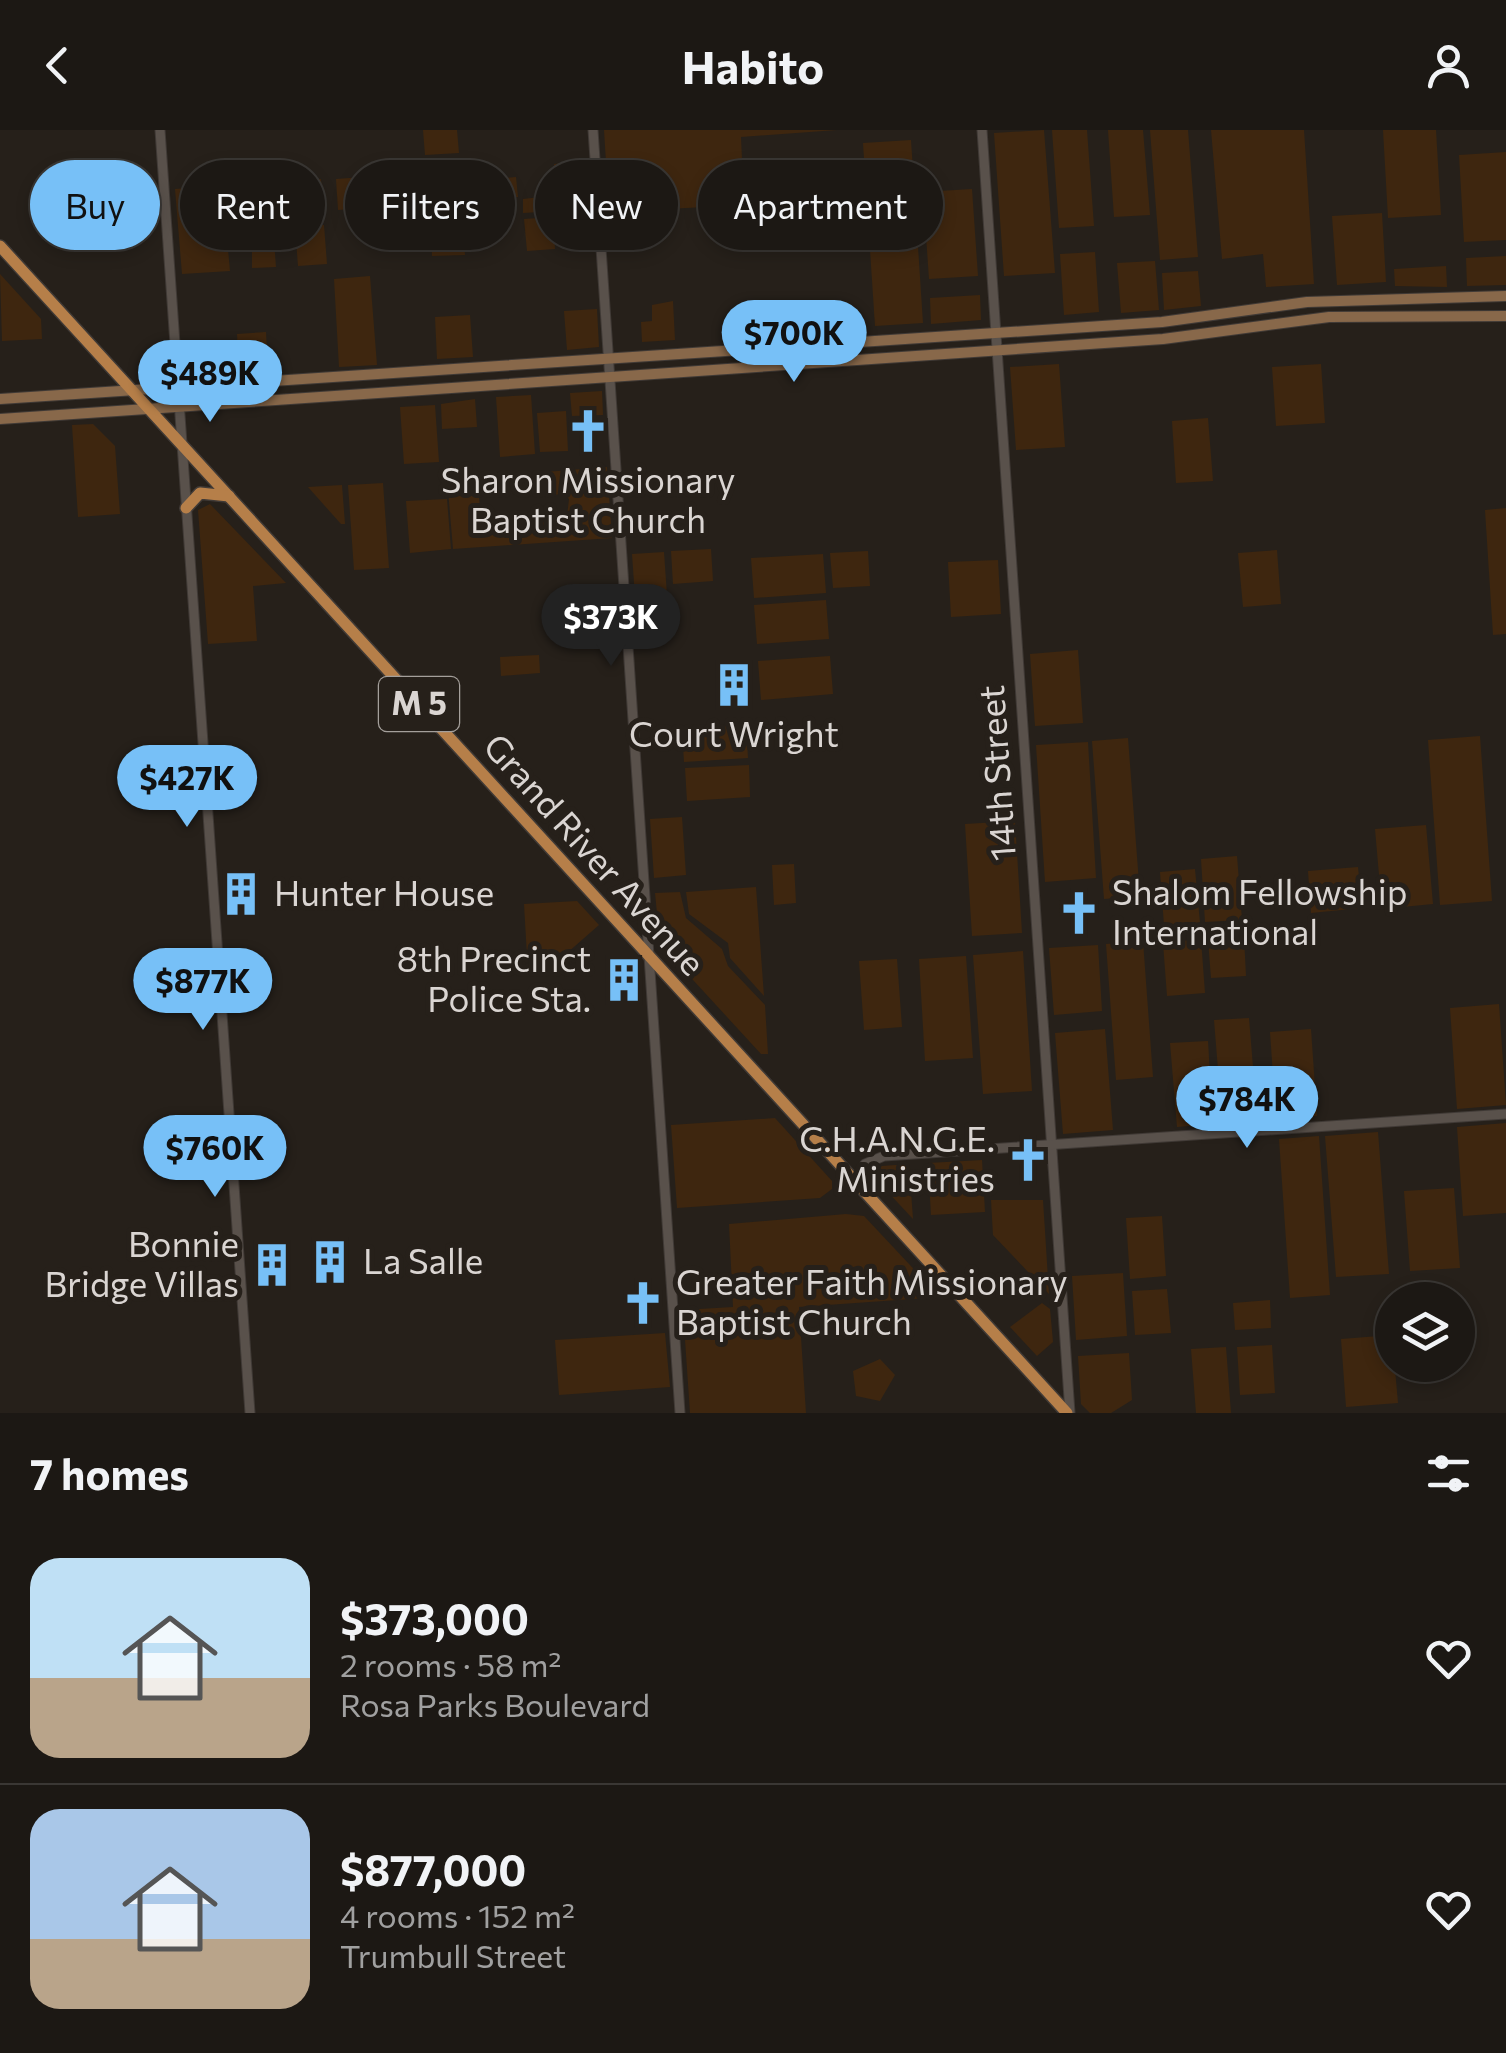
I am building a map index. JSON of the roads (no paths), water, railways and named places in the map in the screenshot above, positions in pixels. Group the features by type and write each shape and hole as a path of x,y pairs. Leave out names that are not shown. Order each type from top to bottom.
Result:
{"main road":[{"name":"Grand River Avenue","path":"0,246 1068,1413"},
{"path":"0,398 268,384 584,359 1162,322 1307,302 1506,296"},
{"path":"1376,298 1384,307 1380,315"},
{"path":"0,418 997,351 1380,315 1506,316"},
{"path":"1025,329 1019,340 1028,348"},
{"path":"830,345 823,354 830,363"},
{"path":"795,348 804,354 795,365"},
{"path":"584,359 594,368 587,379"},
{"path":"452,388 444,376 453,371"},
{"path":"416,374 426,382 423,390"},
{"path":"302,381 294,390 308,398"},
{"path":"268,384 280,390 272,400"},
{"path":"186,508 200,493 228,496"}],"street":[{"path":"160,130 250,1413"},
{"path":"593,130 680,1413"},
{"name":"14th Street","path":"982,130 1068,1413"},
{"path":"854,1180 862,1166 878,1157 1506,1114"}],"place":[{"name":"Sharon Missionary Baptist Church","path":"588,431"},
{"name":"Court Wright","path":"734,685"},
{"name":"Hunter House","path":"241,894"},
{"name":"Shalom Fellowship International","path":"1079,913"},
{"name":"8th Precinct Police Sta.","path":"624,980"},
{"name":"C.H.A.N.G.E. Ministries","path":"1028,1160"},
{"name":"La Salle","path":"330,1262"},
{"name":"Bonnie Bridge Villas","path":"272,1265"},
{"name":"Greater Faith Missionary Baptist Church","path":"643,1303"}]}
